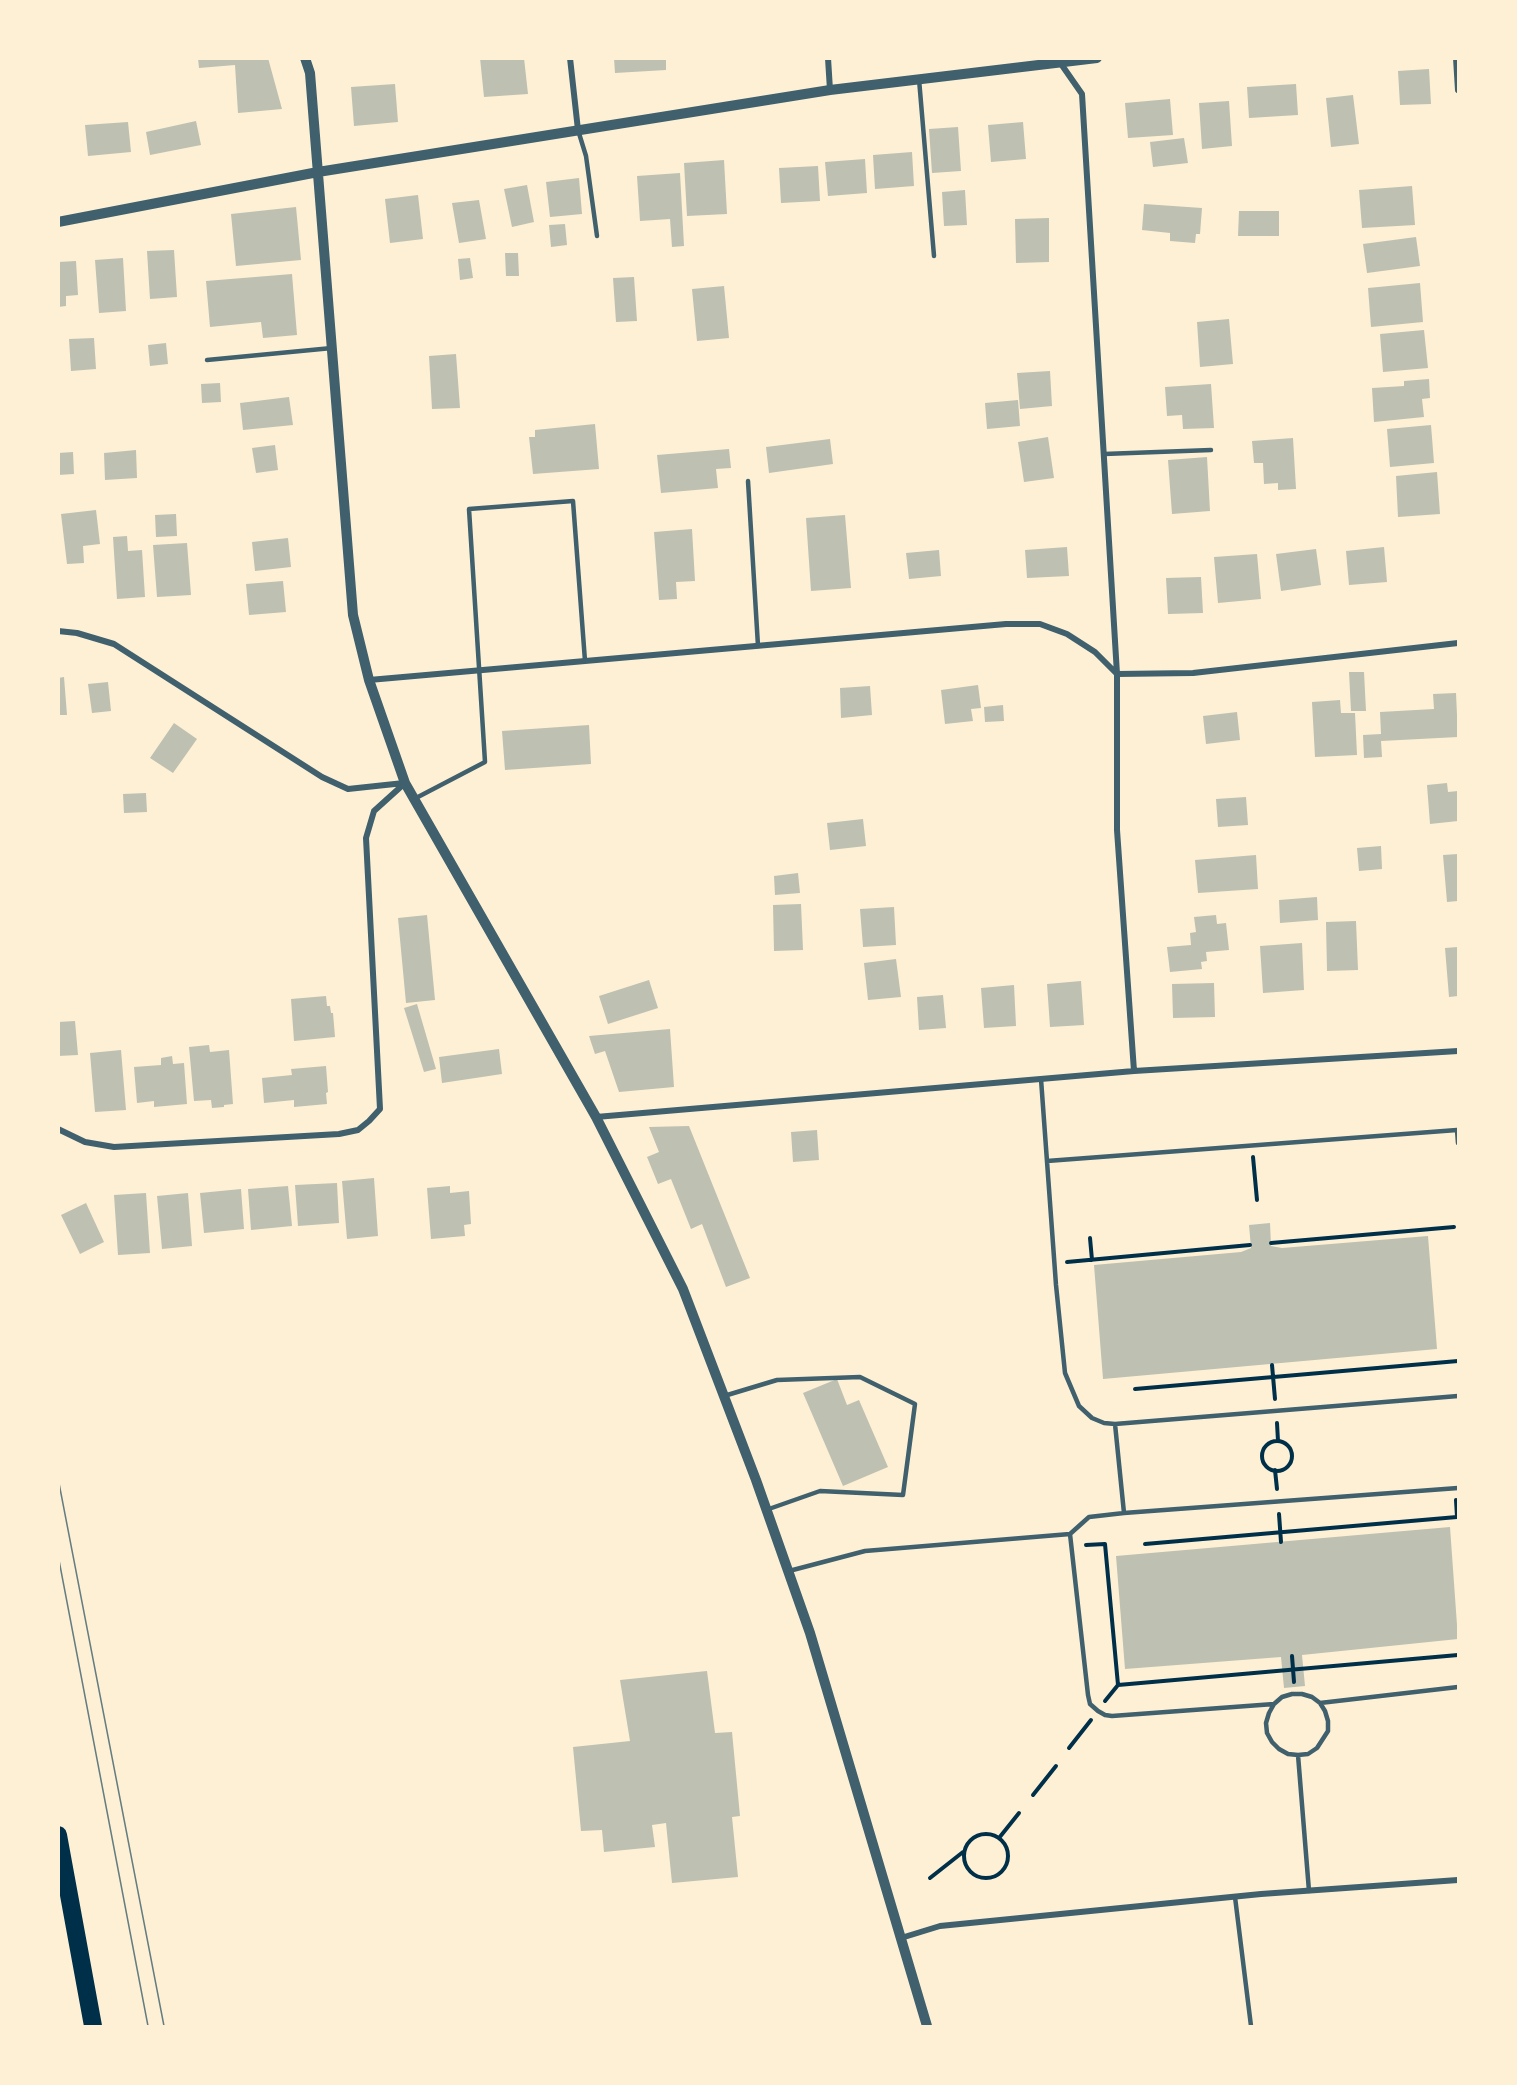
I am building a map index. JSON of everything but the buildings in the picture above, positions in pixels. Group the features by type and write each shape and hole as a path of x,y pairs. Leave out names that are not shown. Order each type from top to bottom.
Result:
{"highway":[{"path":"58,1835 93,2026"}],"street":[{"path":"305,58 310,73"},
{"path":"311,58 310,73 353,615 369,680 405,783 596,1117 683,1289 810,1633 927,2026"},
{"path":"570,58 578,130"},
{"path":"828,58 830,90"},
{"path":"58,222 318,172 830,90 1059,60 1097,58"},
{"path":"1456,58 1458,90"},
{"path":"1059,60 1082,94 1117,674 1117,830 1134,1071"},
{"path":"369,680 1006,624 1040,624 1067,634 1095,652 1117,674 1193,673 1458,643"},
{"path":"58,632 77,633 114,644 322,777 348,789 405,783"},
{"path":"58,1129 85,1142 114,1147 339,1134 358,1130 380,1109 366,838 374,811 405,783"},
{"path":"596,1117 1134,1071 1458,1051"},
{"path":"901,1938 940,1926 1235,1897 1458,1880"}],"lane":[{"path":"919,79 934,256"},
{"path":"578,130 585,156 597,236"},
{"path":"207,360 332,348"},
{"path":"1104,454 1211,450"},
{"path":"748,482 758,646"},
{"path":"414,799 485,762 469,509 573,501 585,662"},
{"path":"1041,1079 1065,1373 1079,1406 1092,1418 1104,1424 1115,1425 1458,1396"},
{"path":"1047,1161 1457,1130 1458,1143"},
{"path":"724,1396 777,1380 860,1377 915,1404 903,1495 820,1491 766,1510"},
{"path":"1115,1425 1124,1513"},
{"path":"789,1571 865,1551 1070,1534 1089,1517 1458,1488"},
{"path":"1070,1534 1088,1695 1090,1704 1098,1711 1112,1716 1274,1704"},
{"path":"1320,1703 1458,1687"},
{"path":"1302,1694 1320,1703 1328,1721 1328,1731 1324,1741 1317,1749 1308,1754 1288,1754 1272,1742 1266,1723 1274,1704 1282,1697 1302,1694"},
{"path":"1298,1755 1309,1891"},
{"path":"1235,1897 1251,2026"}],"path":[{"path":"1253,1157 1257,1200"},
{"path":"1271,1243 1454,1227"},
{"path":"1090,1238 1092,1260"},
{"path":"1067,1262 1250,1245"},
{"path":"1135,1389 1458,1361"},
{"path":"1272,1365 1275,1399"},
{"path":"1277,1427 1278,1441"},
{"path":"1278,1441 1287,1444 1292,1457 1285,1468 1275,1470 1267,1466 1262,1457 1269,1443 1278,1441"},
{"path":"1275,1470 1277,1489"},
{"path":"1146,1544 1457,1517 1456,1496"},
{"path":"1279,1513 1281,1542"},
{"path":"1086,1545 1105,1544 1118,1685 1105,1701"},
{"path":"1118,1685 1458,1654"},
{"path":"1292,1656 1294,1687"},
{"path":"1069,1748 1091,1719"},
{"path":"1033,1795 1056,1766"},
{"path":"999,1838 1019,1813"},
{"path":"930,1878 964,1851 972,1838 978,1834 993,1834 999,1838 1008,1849 1007,1864 998,1875 992,1878 977,1876 970,1872 964,1858 964,1851"}],"tram line":[{"path":"58,1478 164,2026"},
{"path":"58,1555 148,2026"}]}
